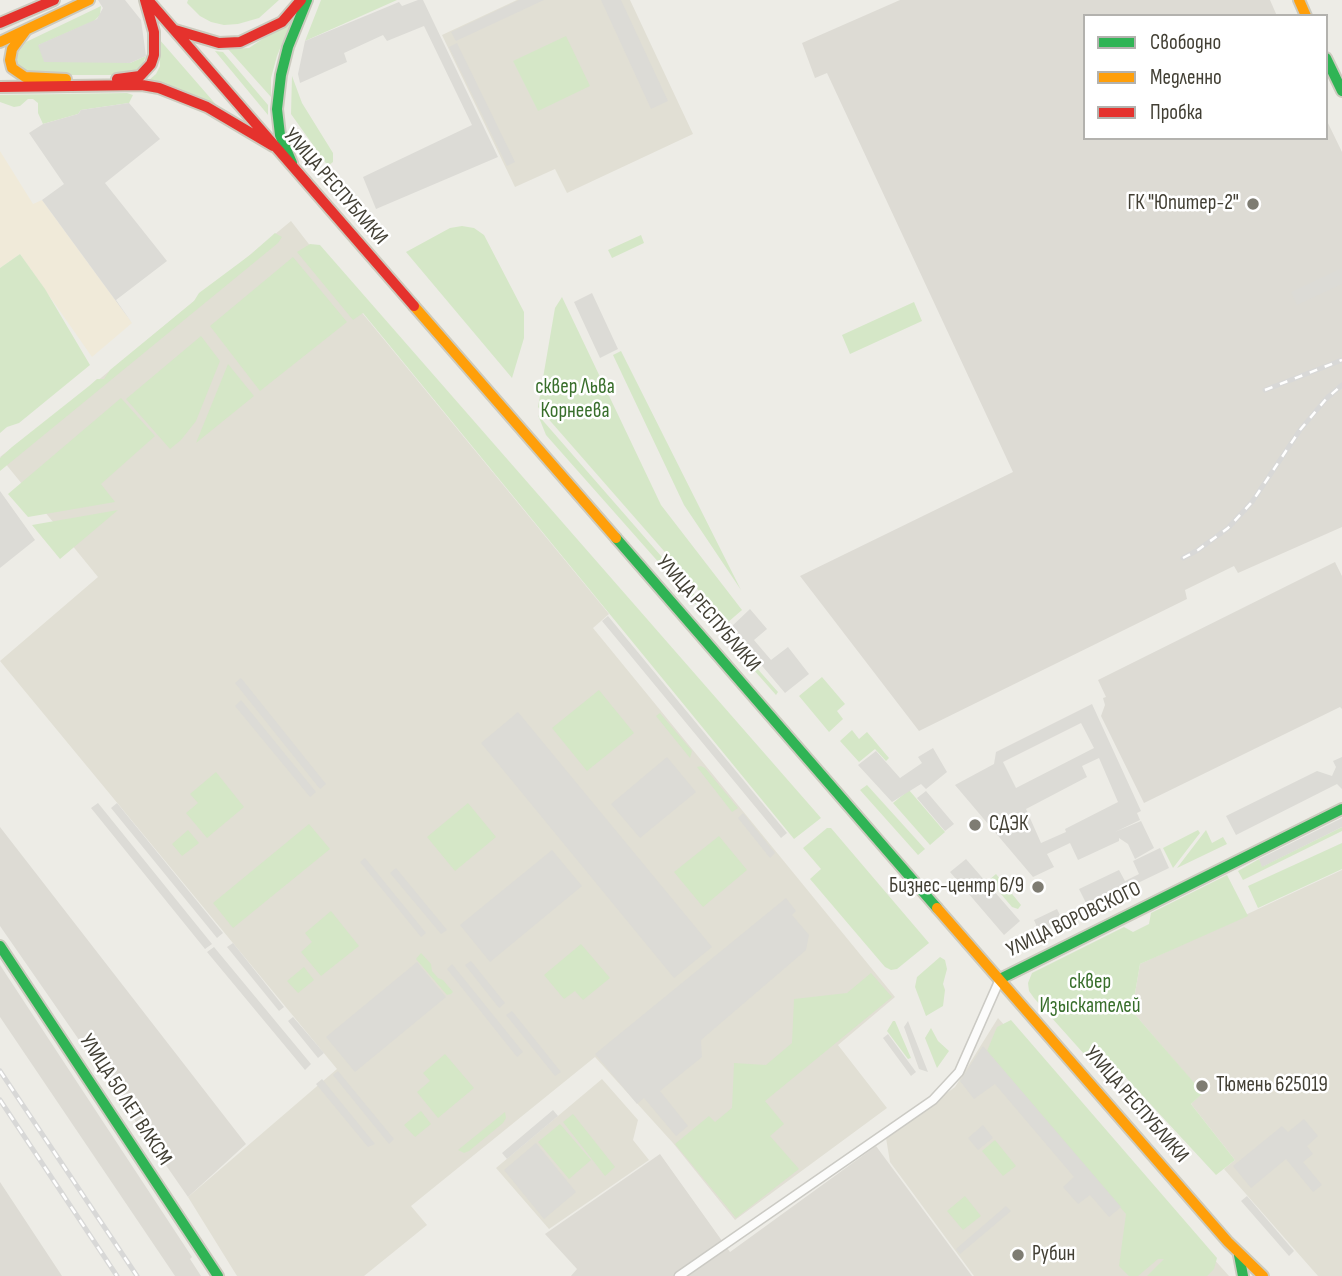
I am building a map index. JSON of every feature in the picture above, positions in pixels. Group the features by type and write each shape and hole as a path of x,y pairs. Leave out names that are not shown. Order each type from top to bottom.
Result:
{"main road":[{"path":"0,23 54,0"},
{"path":"0,42 89,0"},
{"path":"26,30 17,40 11,54 12,68 18,74 34,79 130,79 147,71 154,55 154,32 146,0"},
{"name":"УЛИЦА РЕСПУБЛИКИ","path":"146,0 175,30 1239,1255 1263,1276"},
{"path":"175,30 205,40 240,42 282,22 301,0"},
{"path":"295,169 281,135 277,109 288,47 307,0"},
{"path":"0,13 22,13"},
{"path":"1328,62 1342,91"},
{"path":"0,87 142,85 159,88 207,107 274,147"},
{"name":"УЛИЦА ВОРОВСКОГО","path":"1000,979 1342,809"},
{"name":"УЛИЦА 50 ЛЕТ ВЛКСМ","path":"0,946 218,1276"},
{"path":"1239,1255 1243,1276"},
{"name":"УЛИЦА РЕСПУБЛИКИ","path":"1239,1255 1252,1276"}],"street":[{"name":"УЛИЦА ВОРОВСКОГО","path":"679,1276 933,1100 959,1072 1000,979"}],"shaded area":[{"path":"98,0 125,0 141,20 146,56 130,63 44,62 38,45 97,19 103,8"},
{"path":"423,0 498,157 376,209 363,177 472,125 424,26 387,41 383,35 344,53 347,62 300,83 298,74 305,41 399,2 402,6"},
{"path":"517,0 630,0 693,134 567,193 555,169 515,187 442,35"},
{"path":"519,0 544,0 456,41 451,32"},
{"path":"601,0 621,0 668,101 651,109"},
{"path":"900,0 1270,0 1276,14 1083,14 1083,140 1328,140 1328,123 1342,152 1342,527 1238,573 1234,566 1185,590 1187,599 919,731 800,576 1013,472 827,73 815,78 802,43"},
{"path":"457,43 515,162 507,166 449,47"},
{"path":"129,103 160,139 105,183 167,261 116,300 132,323 42,200 64,184 29,133 43,124 78,114 81,110"},
{"path":"0,151 33,204 42,200 132,323 92,357 20,254 0,268"},
{"path":"291,221 363,314 609,614 593,628 895,997 838,1045 887,1108 735,1220 673,1143 595,1057 411,1206 427,1225 364,1276 237,1276 188,1197 337,1069 0,661 98,577 0,457 96,382"},
{"path":"1342,268 1342,284 1297,305 1291,292"},
{"path":"592,293 618,349 600,358 574,302"},
{"path":"0,491 35,540 0,568"},
{"path":"1335,562 1342,576 1342,709 1340,707 1144,803 1101,716 1105,705 1103,698 1106,697 1098,680"},
{"path":"750,609 767,629 754,640 771,660 788,647 809,674 785,693 730,628"},
{"path":"608,616 787,833 781,838 602,621"},
{"path":"241,678 326,784 320,789 235,683"},
{"path":"241,700 316,792 310,797 235,706"},
{"path":"1092,704 1141,811 1137,813 1140,820 1115,832 1141,821 1154,848 1135,859 1128,844 1119,838 1119,841 1078,860 1070,843 1047,854 1054,867 1033,877 955,785 994,764 996,752","holes":["1081,723 1094,748 1016,788 1003,762","1099,758 1118,802 1041,843 1026,809 1087,777 1082,766"]},
{"path":"518,712 712,947 674,978 481,743"},
{"path":"933,748 947,772 926,789 921,784 892,802 858,765 876,751 900,778 922,763 918,757"},
{"path":"667,757 696,792 640,838 611,804"},
{"path":"1342,757 1342,789 1337,784 1236,835 1226,816 1317,771 1332,776 1336,767 1333,761"},
{"path":"926,791 954,824 945,831 917,798"},
{"path":"98,803 212,944 205,949 91,808"},
{"path":"117,803 223,933 217,938 111,808"},
{"path":"743,813 775,853 770,858 738,818"},
{"path":"1342,818 1342,827 1262,867 1259,859"},
{"path":"0,827 246,1144 188,1197 0,926"},
{"path":"1160,848 1169,868 1088,907 1079,889 1119,870 1125,881 1139,874 1133,861"},
{"path":"552,850 582,886 490,962 460,925"},
{"path":"365,858 426,933 421,937 360,862"},
{"path":"966,859 1020,921 1004,935 950,872"},
{"path":"396,868 447,930 441,934 390,873"},
{"path":"1342,870 1342,1276 1318,1276 1224,1169 1235,1160 1191,1104 1202,1093 1132,1011 1140,964"},
{"path":"786,898 796,911 792,915 809,935 806,950 701,1040 702,1057 660,1091 688,1126 676,1136 644,1098 637,1104 595,1054"},
{"path":"1057,909 1064,923 1040,934 1034,920"},
{"path":"233,943 284,1007 279,1011 227,947"},
{"path":"214,947 311,1064 305,1070 207,952"},
{"path":"471,961 505,1003 499,1008 465,965"},
{"path":"417,962 446,997 355,1072 326,1037"},
{"path":"452,964 523,1052 517,1057 447,969"},
{"path":"0,965 192,1257 190,1259 201,1276 175,1276 0,1017"},
{"path":"512,1011 561,1072 555,1076 506,1015"},
{"path":"293,1017 324,1053 318,1058 288,1021"},
{"path":"998,1018 1229,1276 974,1276 890,1162 886,1138 955,1087"},
{"path":"908,1021 928,1072 919,1069 904,1027"},
{"path":"888,1034 916,1072 911,1076 883,1038"},
{"path":"983,1046 1121,1207 1109,1217 1090,1195 1078,1204 1063,1187 1074,1177 995,1084 974,1099 960,1081"},
{"path":"1102,1057 1129,1089 1123,1094 1096,1063"},
{"path":"338,1071 394,1139 389,1144 333,1075"},
{"path":"322,1079 375,1144 368,1147 316,1084"},
{"path":"602,1079 638,1120 633,1140 649,1160 549,1229 496,1168"},
{"path":"553,1110 558,1116 507,1159 502,1153"},
{"path":"1304,1119 1318,1136 1307,1146 1313,1154 1303,1162 1322,1185 1313,1192 1286,1159 1251,1188 1233,1166 1282,1126 1288,1132"},
{"path":"983,1125 993,1138 978,1150 968,1138"},
{"path":"536,1143 576,1192 544,1219 504,1170"},
{"path":"876,1146 972,1276 571,1276 577,1269 545,1234 660,1154 730,1252"},
{"path":"0,1182 62,1276 0,1276"},
{"path":"1247,1196 1294,1251 1289,1256 1241,1201"},
{"path":"1006,1206 1011,1211 960,1254 956,1249"}],"green space":[{"path":"188,0 279,0 259,18 224,25 200,16 187,3"},
{"path":"321,0 397,0 305,41"},
{"path":"101,6 100,15 94,21 39,45 130,63 146,56 141,68 136,72 127,75 33,75 17,68 17,54 26,42"},
{"path":"292,19 271,78 271,97 228,49 249,48"},
{"path":"566,36 590,86 538,111 513,61"},
{"path":"159,39 219,108 176,88 149,80 160,66"},
{"path":"215,51 223,52 268,105 268,115"},
{"path":"292,76 302,103 333,153 333,162 328,166 291,114"},
{"path":"0,95 133,95 129,103 81,110 78,114 43,124 38,113 38,103 33,99 14,107 0,102"},
{"name":"сквер Льва Корнеева","path":"450,228 474,228 484,235 524,312 524,338 512,378 406,252"},
{"path":"275,233 282,237 278,243 0,471 0,458 12,447 97,379 104,379 110,370 194,301 199,293"},
{"path":"641,235 644,243 612,258 608,250"},
{"path":"310,244 320,245 821,818 794,839 363,313 353,320 297,252"},
{"path":"20,254 45,289 90,365 19,423 0,433 0,268"},
{"path":"293,257 347,322 260,391 210,326"},
{"name":"сквер Льва Корнеева","path":"562,297 661,505 742,610 727,623 538,407 555,308"},
{"path":"914,302 922,321 850,354 842,335"},
{"path":"201,336 220,361 196,421 170,449 126,399"},
{"path":"621,351 741,590 684,505 613,355"},
{"path":"228,364 254,396 196,443"},
{"path":"121,398 155,436 101,484 115,502 28,517 8,494"},
{"path":"538,415 723,627 778,692 776,695 546,435"},
{"path":"118,510 60,559 32,525"},
{"path":"822,677 845,704 837,711 843,719 829,732 799,696"},
{"path":"599,690 634,733 587,771 552,728"},
{"path":"660,713 692,751 690,758 656,716"},
{"path":"852,730 859,739 867,732 889,758 886,761 875,749 859,762 840,741"},
{"path":"701,766 738,808 732,812 697,767"},
{"path":"216,772 244,807 207,838 186,813 198,803 190,794"},
{"path":"867,785 925,849 918,855 860,790"},
{"path":"909,790 945,832 930,845 893,803"},
{"path":"468,803 496,837 455,871 427,837"},
{"path":"309,824 330,849 233,928 213,903"},
{"path":"1342,827 1342,831 1243,880 1238,871 1259,859 1263,866"},
{"path":"827,828 831,828 929,943 897,969 885,967 810,879 821,869 803,848"},
{"path":"188,830 199,843 182,856 172,844"},
{"path":"1198,830 1200,833 1173,868 1163,848"},
{"path":"1206,830 1212,843 1223,837 1227,844 1177,868"},
{"path":"719,836 747,870 703,907 674,872"},
{"path":"1342,843 1342,869 1258,908 1248,886"},
{"path":"996,874 1021,905 1018,909 1012,907 989,880"},
{"name":"сквер Изыскателей","path":"1227,875 1248,916 1140,964 1132,1011 1203,1093 1191,1104 1235,1160 1216,1175 1105,1055 1093,1064 1034,998 1028,983 1032,973 1124,927 1133,932 1149,924 1151,913"},
{"path":"331,911 359,946 321,976 301,952 312,942 305,933"},
{"path":"581,944 610,978 583,1000 575,991 564,999 544,975"},
{"path":"421,953 431,964 432,971 453,992 451,994 447,995 416,959"},
{"path":"940,957 945,960 947,969 943,984 943,1006 926,1016 915,987 917,977"},
{"path":"304,967 314,980 298,993 287,981"},
{"path":"871,973 892,997 765,1101 784,1124 770,1136 799,1169 736,1218 675,1144 709,1116 715,1122 732,1108 734,1063 766,1065 792,1043 794,999 847,993"},
{"path":"1011,1020 1217,1258 1214,1269 1207,1276 1147,1276 1164,1259 1158,1259 1138,1276 1129,1276 1119,1266 1126,1214 987,1051 997,1027"},
{"path":"893,1021 911,1058 908,1059 887,1031"},
{"path":"931,1028 938,1041 949,1051 937,1068 925,1038"},
{"path":"445,1054 474,1088 438,1118 417,1092 430,1081 423,1073"},
{"path":"421,1111 431,1124 415,1137 404,1125"},
{"path":"505,1112 503,1123 469,1151 464,1153 458,1150"},
{"path":"573,1114 615,1167 605,1176 563,1122"},
{"path":"560,1124 591,1160 569,1179 538,1142"},
{"path":"995,1140 1016,1166 1003,1176 982,1151"},
{"path":"965,1196 981,1216 963,1230 947,1211"}],"railway":[{"path":"1265,390 1342,360"},
{"path":"1183,558 1228,528 1252,502 1300,430 1326,399 1342,385"},
{"path":"0,1071 137,1276"},
{"path":"0,1100 117,1276"}],"traffic: fast":[{"path":"292,163 280,135 277,109 288,47 307,0"},
{"path":"1328,62 1342,91"},
{"path":"616,538 937,908"},
{"path":"1000,979 1342,809"},
{"path":"0,946 218,1276"},
{"path":"1239,1255 1243,1276"}],"traffic: slow":[{"path":"0,42 89,0"},
{"path":"1299,0 1305,14"},
{"path":"26,30 12,49 12,68 25,77 66,79"},
{"path":"414,306 616,538"},
{"path":"937,908 1228,1242 1263,1276"}],"traffic: jam":[{"path":"0,23 54,0"},
{"path":"117,79 140,76 151,64 154,55 154,32 145,0"},
{"path":"148,0 414,306"},
{"path":"175,30 219,43 240,42 282,22 301,0"},
{"path":"0,87 142,85 159,88 207,107 273,146"}],"place":[{"name":"ГК \"Юпитер-2\"","path":"1253,204"},
{"name":"СДЭК","path":"975,825"},
{"name":"Бизнес-центр 6/9","path":"1038,887"},
{"name":"Тюмень 625019","path":"1202,1086"},
{"name":"Рубин","path":"1018,1255"}]}
